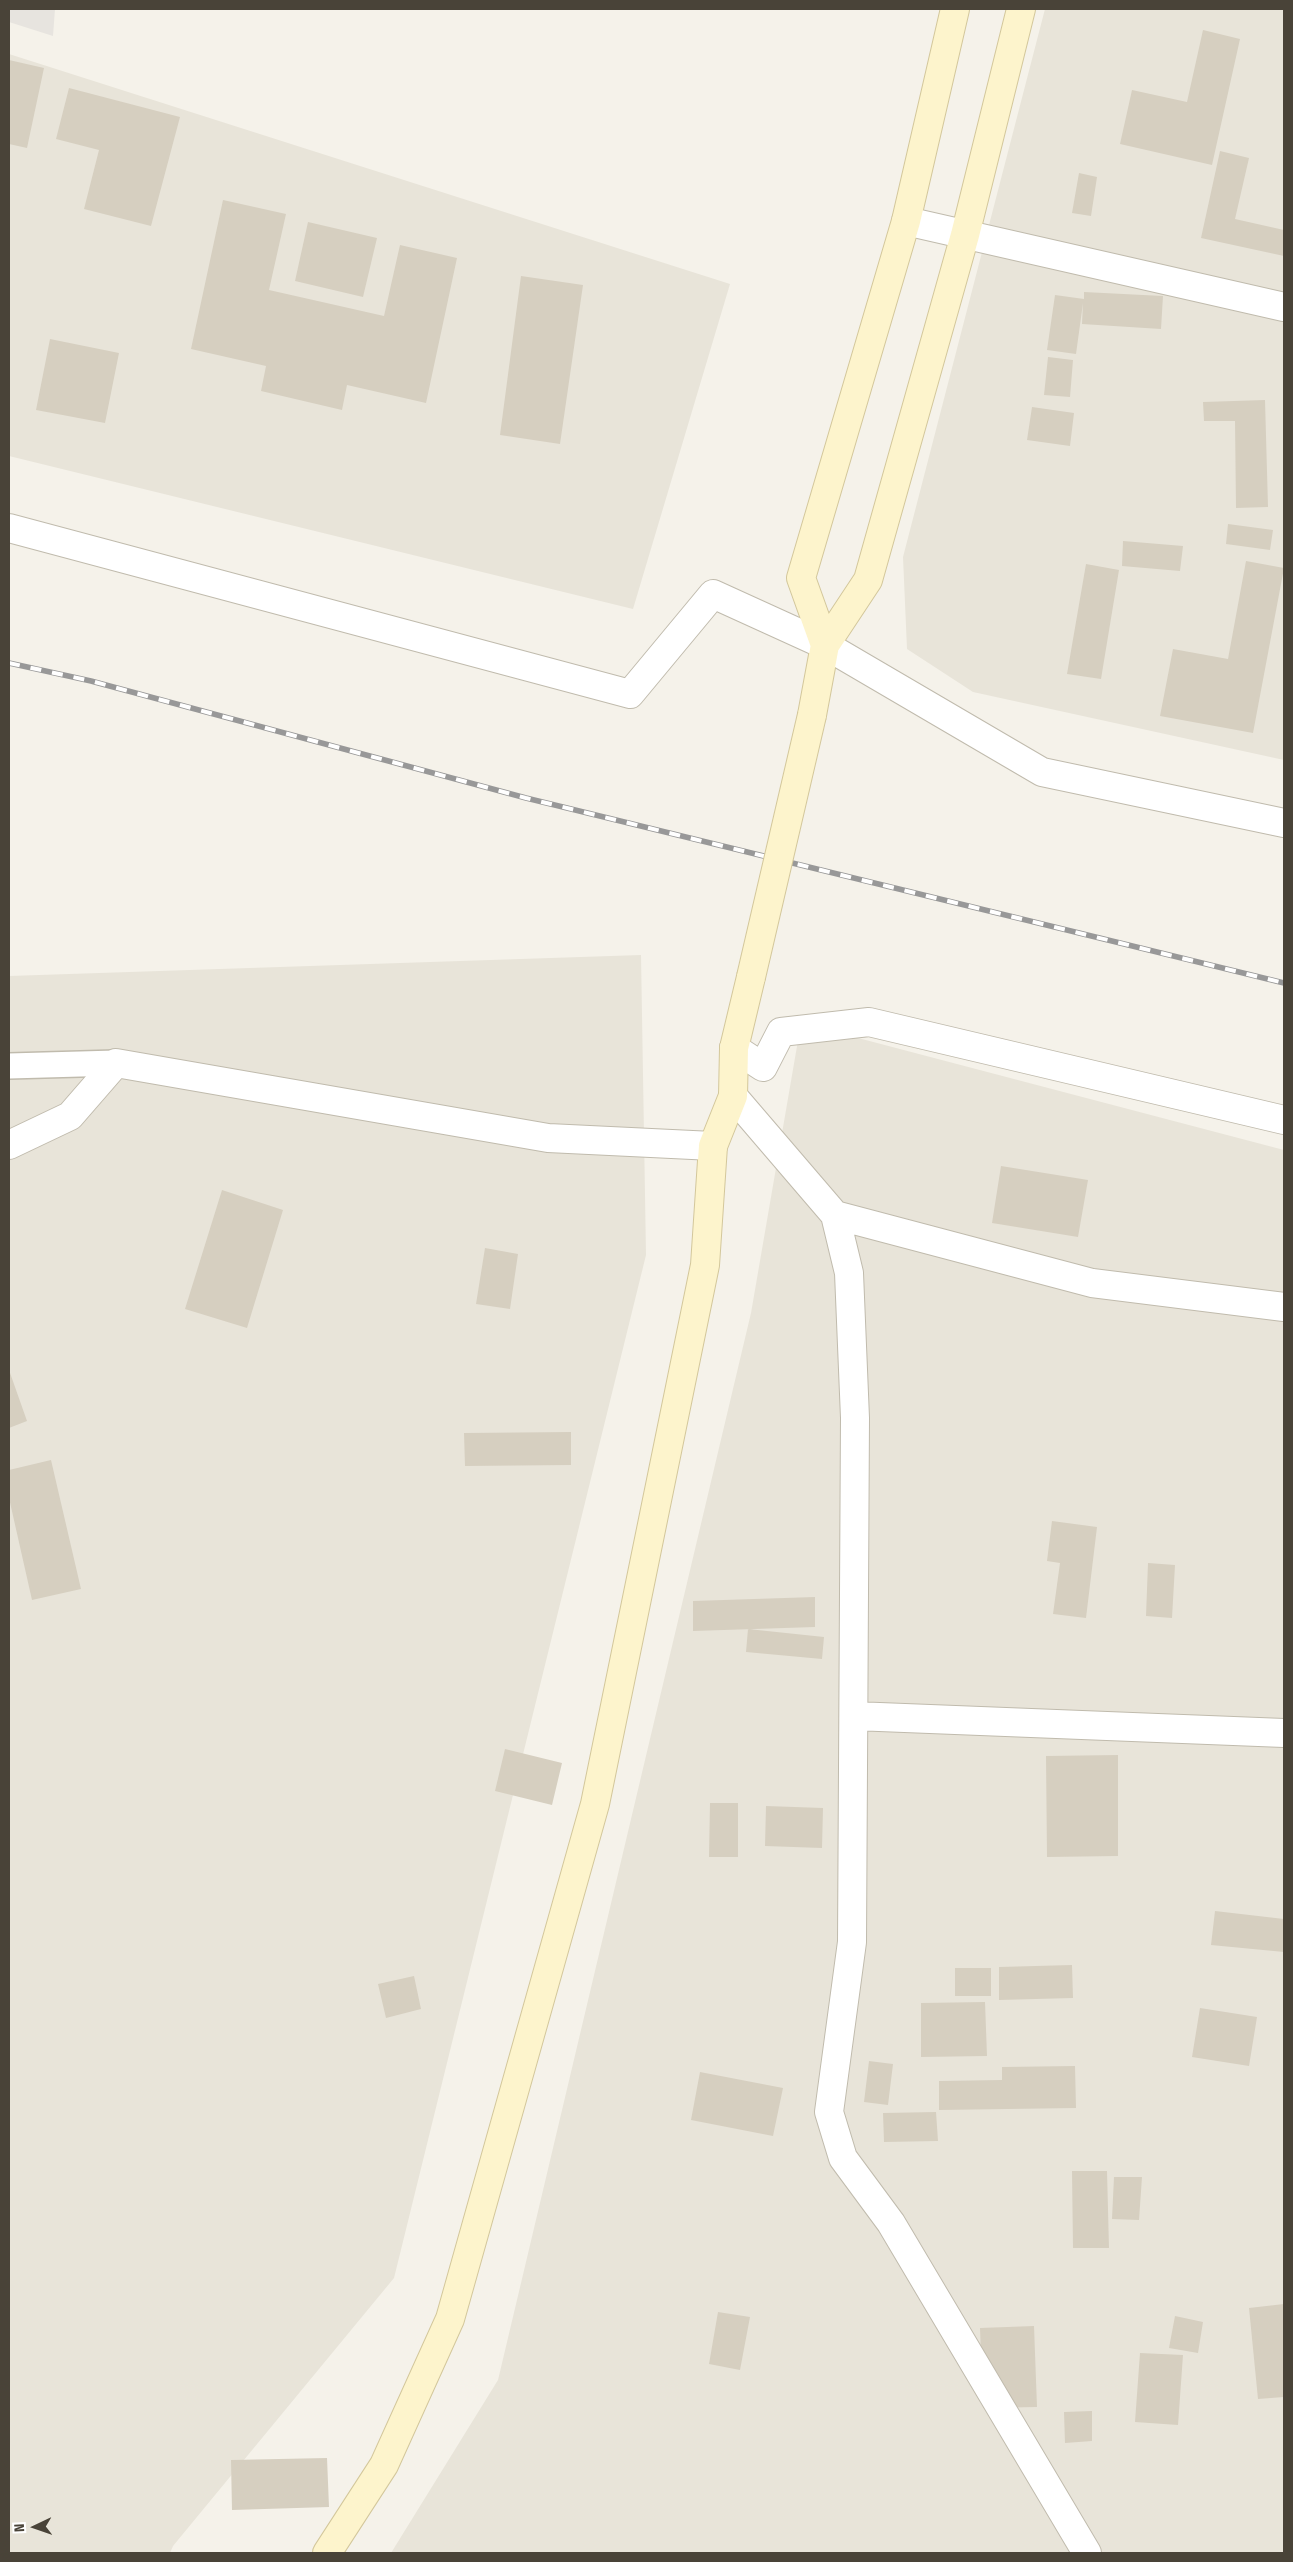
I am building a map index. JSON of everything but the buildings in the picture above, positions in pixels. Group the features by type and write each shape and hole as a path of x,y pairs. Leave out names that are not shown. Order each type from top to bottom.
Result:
{"street":[{"path":"825,645 801,578 906,221 955,9"},
{"path":"327,2553 384,2466 450,2319 595,1804 705,1265 713,1146 733,1096 734,1048 812,715 825,645 868,580 965,235 1021,9"},
{"path":"906,221 1284,307"},
{"path":"9,528 630,694 713,594 825,645 1042,772 1284,823"},
{"path":"734,1048 763,1067 781,1032 869,1022 1284,1120"},
{"path":"9,1144 70,1116 116,1063 548,1138 713,1146"},
{"path":"733,1096 835,1215 849,1273 855,1418 852,1942 829,2112 843,2158 891,2223 1087,2553"},
{"path":"835,1215 1092,1283 1284,1307"},
{"path":"854,1716 1284,1733"}],"lane":[{"path":"9,1066 116,1063"}],"shaded area":[{"path":"9,9 55,9 53,36 9,22"},
{"path":"1045,9 1284,9 1284,760 973,692 907,649 903,557"},
{"path":"9,54 730,284 633,609 9,456"},
{"path":"641,955 646,1255 394,2278 173,2546 170,2553 9,2553 9,976"},
{"path":"801,1023 1284,1150 1284,2553 391,2553 498,2380 751,1313"}],"railway":[{"path":"9,663 91,681 526,798 1284,983"}]}
